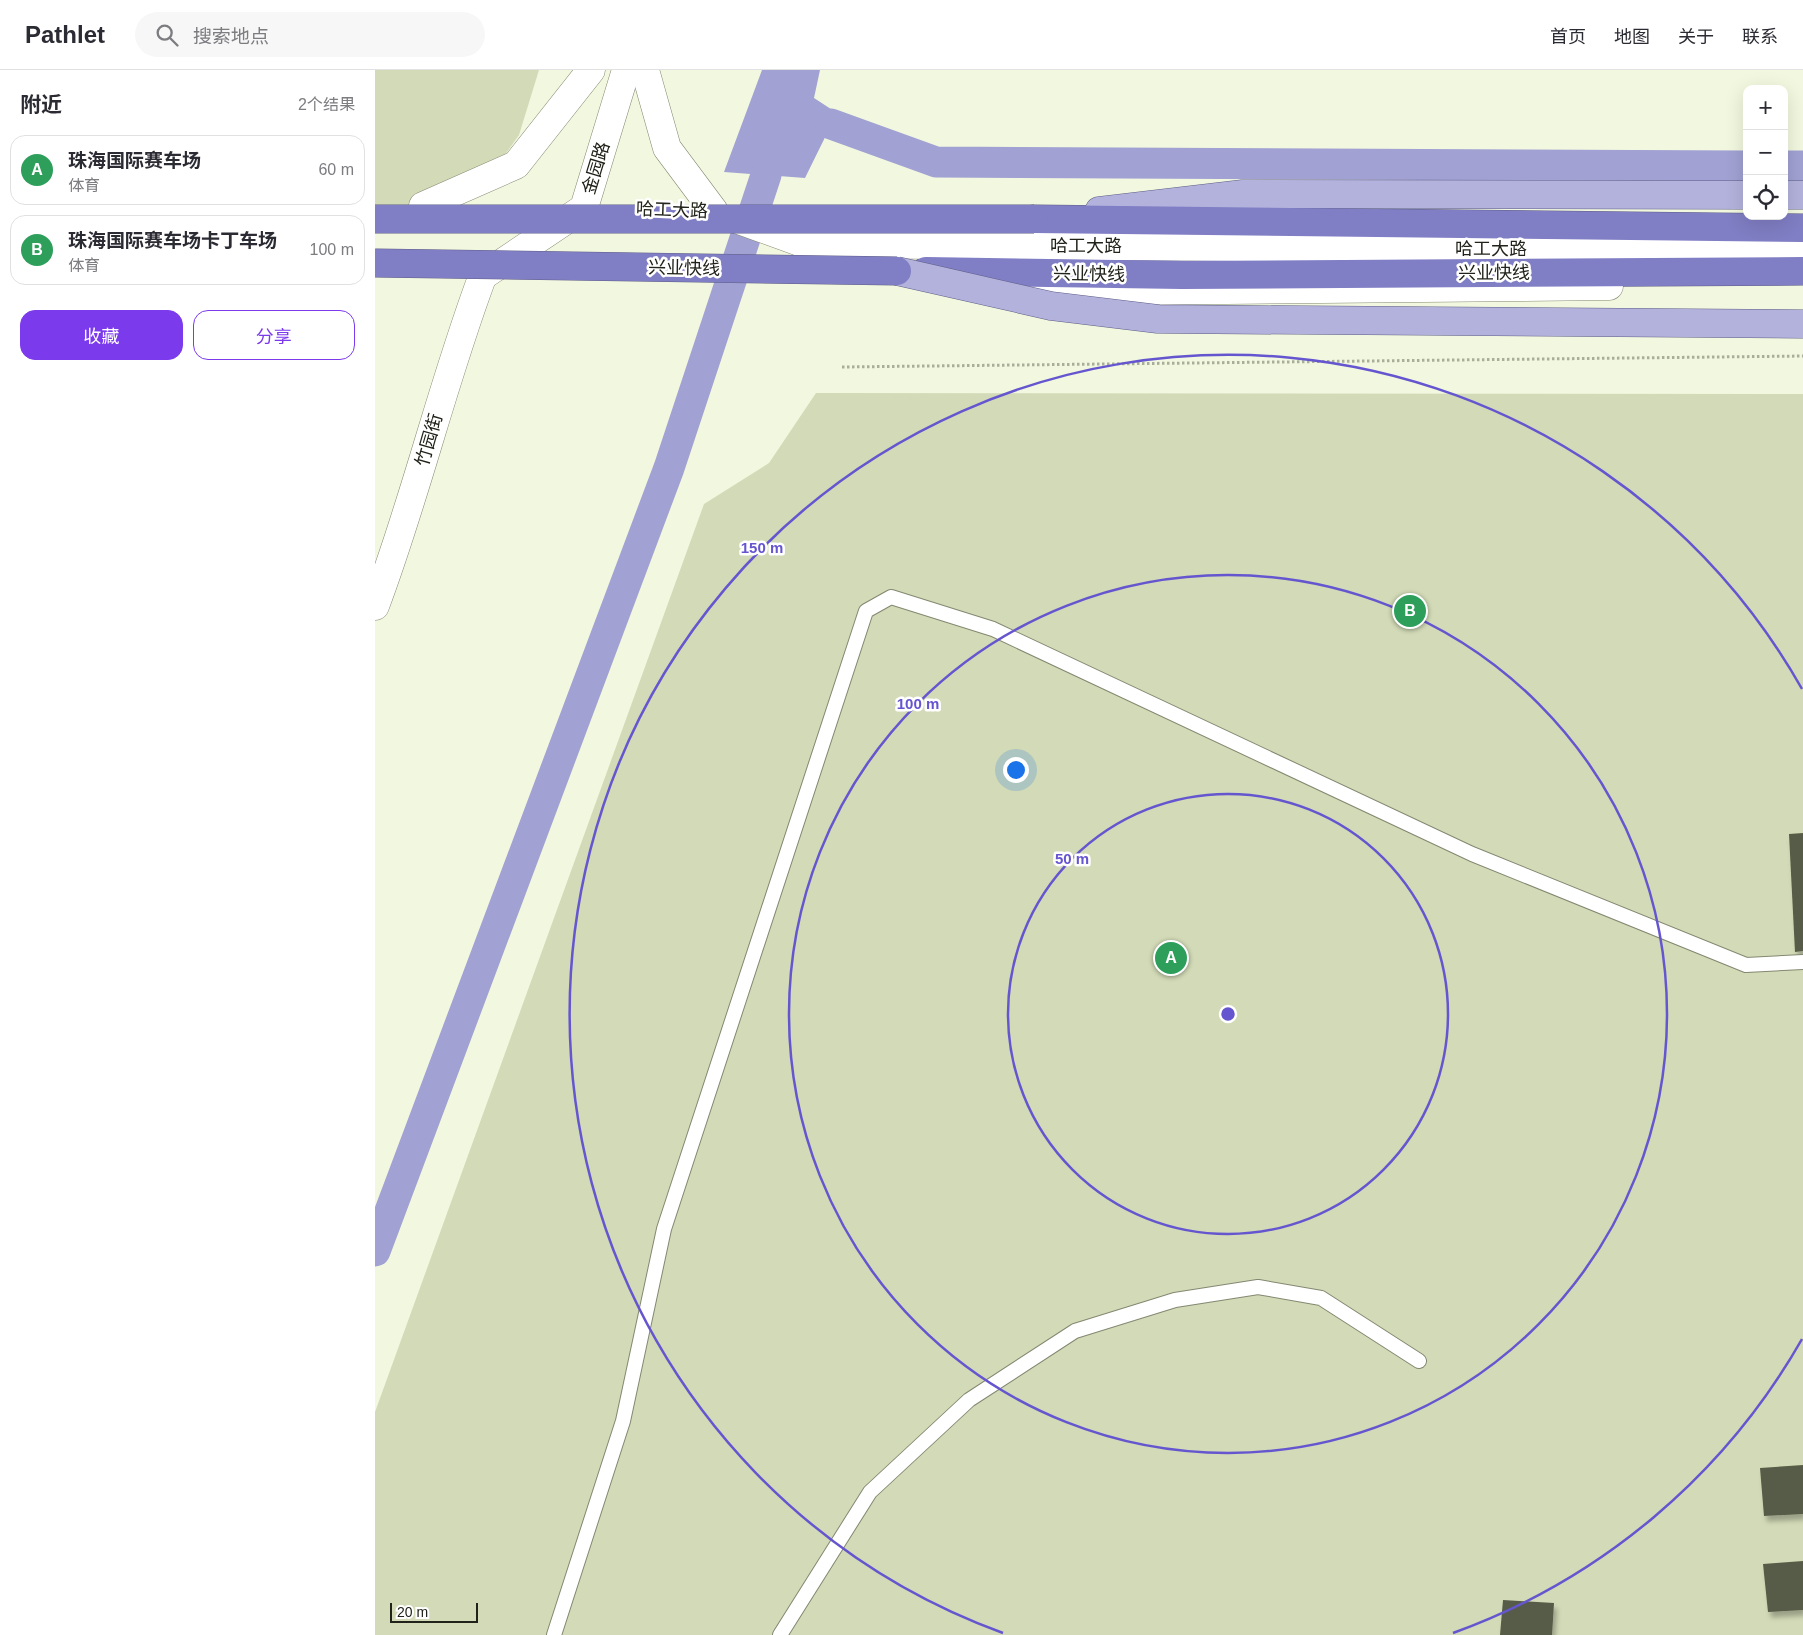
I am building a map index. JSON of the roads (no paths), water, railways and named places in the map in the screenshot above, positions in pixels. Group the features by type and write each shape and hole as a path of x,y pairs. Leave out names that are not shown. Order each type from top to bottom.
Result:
{"highway":[{"path":"375,219 1034,219 1803,228"},
{"name":"兴业快线","path":"375,263 1182,275 1803,271"}],"main road":[{"path":"1034,219 1243,194 1743,195"},
{"path":"1788,195 1803,195"},
{"path":"897,271 1051,306 1158,319 1803,324"}],"street":[{"path":"423,206 515,165 591,70"},
{"name":"金园路","path":"483,275 584,208 626,70"},
{"path":"645,70 667,148 714,211"},
{"name":"哈工大路","path":"375,206 714,211 805,244 1803,251"},
{"path":"375,275 692,279 1135,291 1803,284"},
{"name":"竹园街","path":"375,606 400,540 459,339 483,275"}],"lane":[{"path":"554,1635 623,1421 664,1229 866,610 891,597 993,629 1472,854 1746,965 1803,962"},
{"path":"780,1635 870,1492 969,1400 1075,1331 1175,1300 1258,1287 1321,1298 1419,1361"}],"water":[{"path":"762,70 820,70 814,98 837,113 805,178 724,172"}],"waterway":[{"path":"831,124 936,162 1743,166"},
{"path":"1788,166 1803,166"},
{"path":"375,1251 669,468 766,175"}],"place":[{"name":"珠海国际赛车场卡丁车场","path":"1410,611"},
{"name":"珠海国际赛车场","path":"1171,958"}]}
